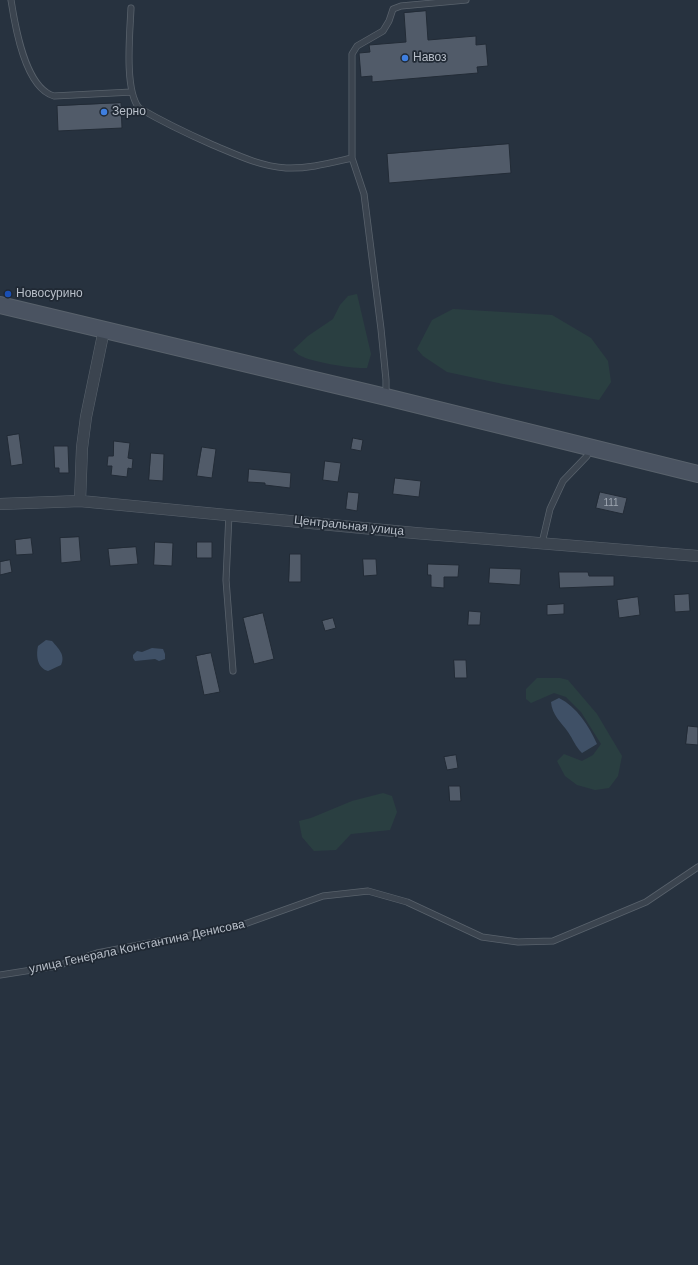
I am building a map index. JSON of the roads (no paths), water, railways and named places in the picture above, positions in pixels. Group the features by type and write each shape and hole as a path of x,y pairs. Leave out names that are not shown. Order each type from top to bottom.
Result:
{"main road":[{"path":"0,305 386,397 698,474"}],"street":[{"path":"80,501 82,448 86,417 104,330"},
{"name":"Центральная улица","path":"0,504 80,501 408,532 698,556"}],"lane":[{"path":"11,0 16,32 29,70 33,78 49,95 132,92"},
{"path":"386,397 386,380 381,329 364,194 352,158 352,54 357,46 383,31 389,21 393,9 401,6 466,0"},
{"path":"131,8 129,61 132,92 136,103 140,108 159,120 248,160 264,164 286,168 300,168 352,158"},
{"path":"542,543 550,509 562,481 587,456 590,448"},
{"path":"229,514 226,580 233,670"},
{"name":"улица Генерала Константина Денисова","path":"0,975 57,966 97,953 238,926 323,896 368,891 406,902 482,937 518,942 553,941 646,902 698,867"}],"water":[{"path":"46,640 52,641 57,646 63,658 61,665 48,671 39,664 37,657 38,646"},
{"path":"152,648 163,649 165,659 159,661 155,659 135,661 133,658 133,655 137,651 142,652"},
{"path":"559,698 571,706 582,718 597,744 582,753 553,711 551,702"}],"place":[{"name":"Навоз","path":"405,58"},
{"name":"Зерно","path":"104,112"},
{"name":"Новосурино","path":"8,294"}]}
